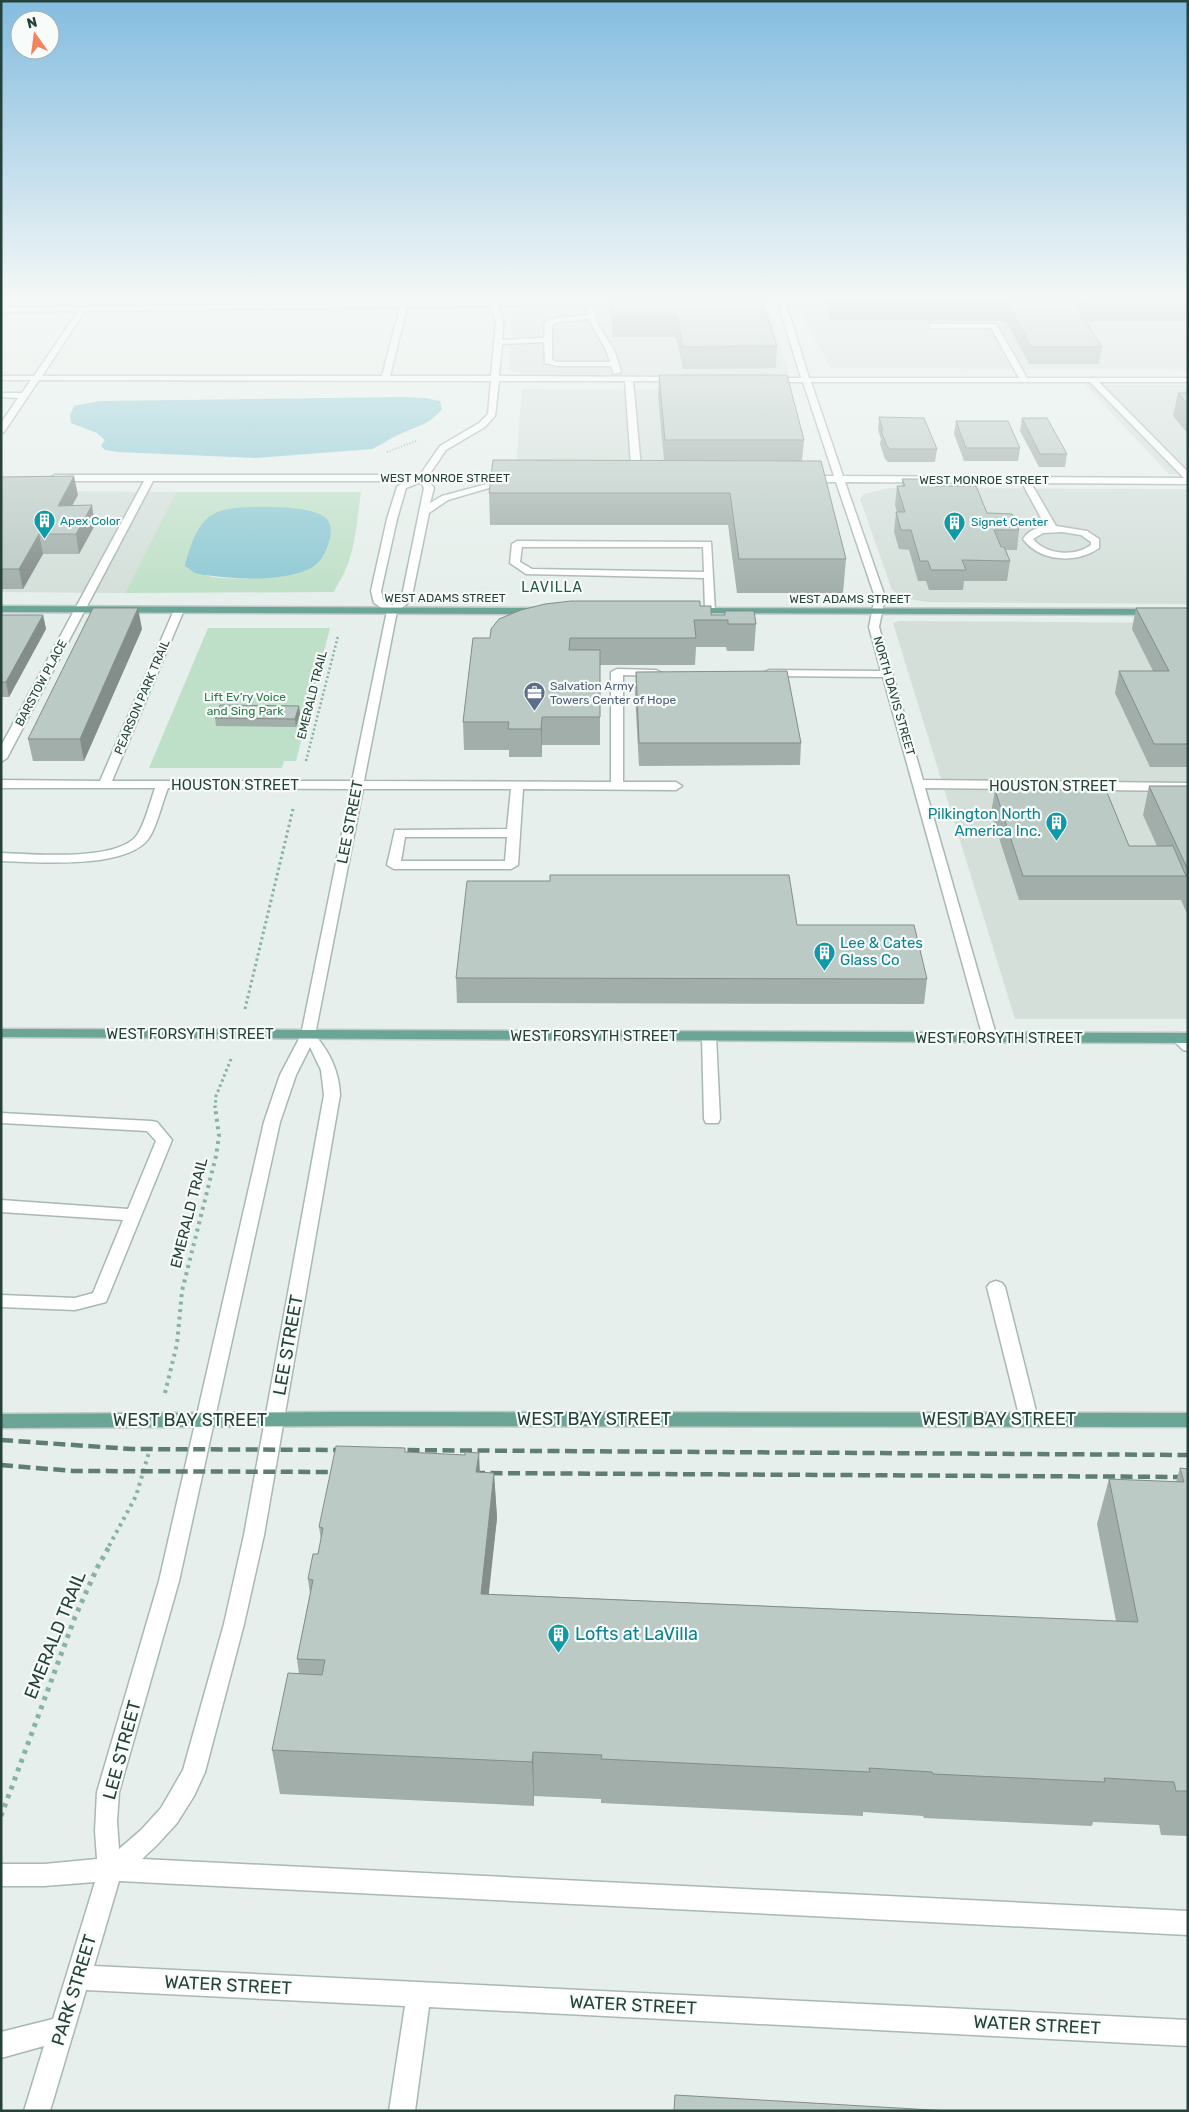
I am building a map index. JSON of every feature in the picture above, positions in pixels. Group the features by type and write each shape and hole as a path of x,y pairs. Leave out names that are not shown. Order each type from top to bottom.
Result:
{"main road":[{"name":"WEST ADAMS STREET","path":"1,609 551,611"},
{"name":"WEST ADAMS STREET","path":"680,611 1188,612"},
{"name":"WEST FORSYTH STREET","path":"1,1034 709,1036 1185,1041"},
{"name":"WEST BAY STREET","path":"1,1421 206,1419 1188,1420"}],"street":[{"path":"1,430 22,399"},
{"path":"423,478 429,488 408,592 403,602 392,610 382,604 376,596 388,537 402,487 409,482 423,478 442,448 479,427 490,417 494,409 495,399"},
{"path":"631,399 637,479"},
{"name":"NORTH DAVIS STREET","path":"812,399 880,597 874,627 990,1038"},
{"path":"1110,399 1188,479"},
{"name":"WEST MONROE STREET","path":"41,478 423,478 522,480 453,495 437,502 424,512"},
{"name":"BARSTOW PLACE","path":"1,758 150,478"},
{"name":"WEST MONROE STREET","path":"792,479 1188,479"},
{"path":"1025,480 1052,528"},
{"path":"1052,528 1084,533 1096,542 1096,546 1085,553 1063,555 1043,551 1030,544 1028,539 1034,532 1052,528"},
{"path":"709,574 530,572 515,563 517,544 708,544 709,574 710,611"},
{"name":"PEARSON PARK TRAIL","path":"105,784 179,610"},
{"name":"LEE STREET","path":"308,1035 328,1063 331,1074 332,1096 244,1582 194,1772 168,1820 133,1854 111,1869 106,1848 105,1822 108,1792 169,1580 272,1122 288,1075 308,1035 392,610"},
{"path":"617,786 617,672 667,673"},
{"path":"756,673 888,674"},
{"name":"HOUSTON STREET","path":"1,784 676,786"},
{"path":"1,857 91,857 110,855 130,849 143,837 163,784"},
{"name":"HOUSTON STREET","path":"918,784 1188,787"},
{"path":"514,833 399,833 394,865 511,865 514,833 517,786"},
{"path":"709,1036 712,1119"},
{"path":"1,1118 151,1126 164,1140 100,1298 75,1304 1,1301"},
{"path":"1,1206 133,1215"},
{"path":"996,1287 1029,1419"},
{"path":"1,1875 44,1875 111,1869 1188,1923"},
{"name":"PARK STREET","path":"37,2111 111,1869"},
{"name":"WATER STREET","path":"78,1977 1188,2033"},
{"path":"402,2111 419,1994"},
{"path":"1,2044 62,2029"}],"path":[{"name":"EMERALD TRAIL","path":"305,763 338,634"},
{"path":"244,1016 294,804"},
{"name":"EMERALD TRAIL","path":"168,1380 177,1344 182,1291 216,1156 219,1136 215,1112 216,1096 230,1062"},
{"name":"EMERALD TRAIL","path":"1,1816 74,1616 97,1568 128,1514 145,1468"}],"shaded area":[{"path":"521,399 786,399 804,468 516,467"},
{"path":"1098,399 1188,399 1188,474 1169,474"},
{"path":"889,488 1188,489 1188,604 926,602 905,598 892,590 860,499 864,494"},
{"path":"1,491 176,492 125,593 1,592"},
{"path":"899,621 1188,623 1188,1019 1015,1019 893,623"}],"green space":[{"path":"176,492 361,492 352,552 344,574 334,592 125,593","holes":["271,507 310,512 328,546 317,563 304,571 260,578 214,577 202,574 186,561 197,532 239,508"]},
{"name":"Lift Ev’ry Voice and Sing Park","path":"208,628 330,628 296,761 284,761 282,768 149,768"}],"water":[{"path":"428,399 440,401 442,409 428,422 372,449 256,458 105,450 101,446 105,440 97,433 71,423 70,415 74,406 99,401"},
{"path":"253,507 303,509 327,519 331,528 331,535 321,560 307,570 270,578 229,578 204,575 195,573 185,566 193,540 204,522 216,513 224,510"}],"building":[{"path":"661,399 793,399 804,440 665,440"},
{"path":"1183,399 1188,399 1188,405"},
{"path":"879,417 924,418 937,449 890,449 881,431 883,431"},
{"path":"1022,418 1047,418 1067,454 1040,454"},
{"path":"956,421 1008,421 1020,448 966,448"},
{"path":"493,460 821,461 846,559 739,559 730,493 489,493"},
{"name":"Apex Color","path":"74,476 58,506 92,505 76,534 39,534 19,569 1,569 1,477"},
{"name":"Signet Center","path":"902,479 932,479 935,486 976,486 987,513 1012,514 1019,530 994,530 1001,547 1004,547 1010,561 962,560 966,570 931,570 928,561 920,561 911,530 901,530 896,512 905,512 897,486 905,486"},
{"path":"571,601 700,601 700,606 711,606 711,615 725,615 725,611 754,611 756,624 728,624 728,620 694,620 696,638 570,638 569,650 600,650 600,717 542,717 541,729 508,729 509,722 463,722 473,638 490,638 491,629 499,619 521,610 545,604"},
{"path":"93,608 138,608 80,739 28,739"},
{"path":"1136,608 1188,608 1188,744 1154,744 1119,671 1169,671"},
{"path":"1,615 43,615 6,682 1,682"},
{"path":"787,671 801,743 639,743 636,672"},
{"path":"220,705 299,706 295,719 215,718"},
{"path":"1149,786 1188,786 1188,870"},
{"path":"995,790 1106,790 1129,846 1173,846 1186,876 1023,876"},
{"path":"550,875 789,875 797,925 914,925 927,979 456,978 467,881 550,881"},
{"name":"Lofts at LaVilla","path":"336,1446 405,1448 405,1452 465,1455 465,1452 479,1453 476,1472 494,1473 481,1594 1138,1622 1109,1479 1184,1482 1180,1468 1188,1469 1188,1791 1176,1791 1174,1782 1104,1778 1105,1782 933,1774 932,1772 869,1768 870,1772 601,1759 602,1755 533,1752 532,1762 272,1750 288,1673 322,1675 325,1660 297,1659 313,1580 308,1579 313,1554 318,1554 323,1528 319,1527"},
{"path":"675,2095 949,2111 674,2111"}],"railway":[{"path":"1,1440 131,1449 348,1450"},
{"path":"390,1450 1188,1455"},
{"path":"1,1465 73,1471 343,1472"},
{"path":"473,1473 1188,1477"}],"place":[{"name":"Apex Color","path":"44,540"},
{"name":"Signet Center","path":"955,541"},
{"name":"Salvation Army Towers Center of Hope","path":"534,712"},
{"name":"Pilkington North America Inc.","path":"1057,842"},
{"name":"Lee & Cates Glass Co","path":"824,971"},
{"name":"Lofts at LaVilla","path":"559,1653"}],"district":[{"name":"LAVILLA","path":"552,587"}]}
